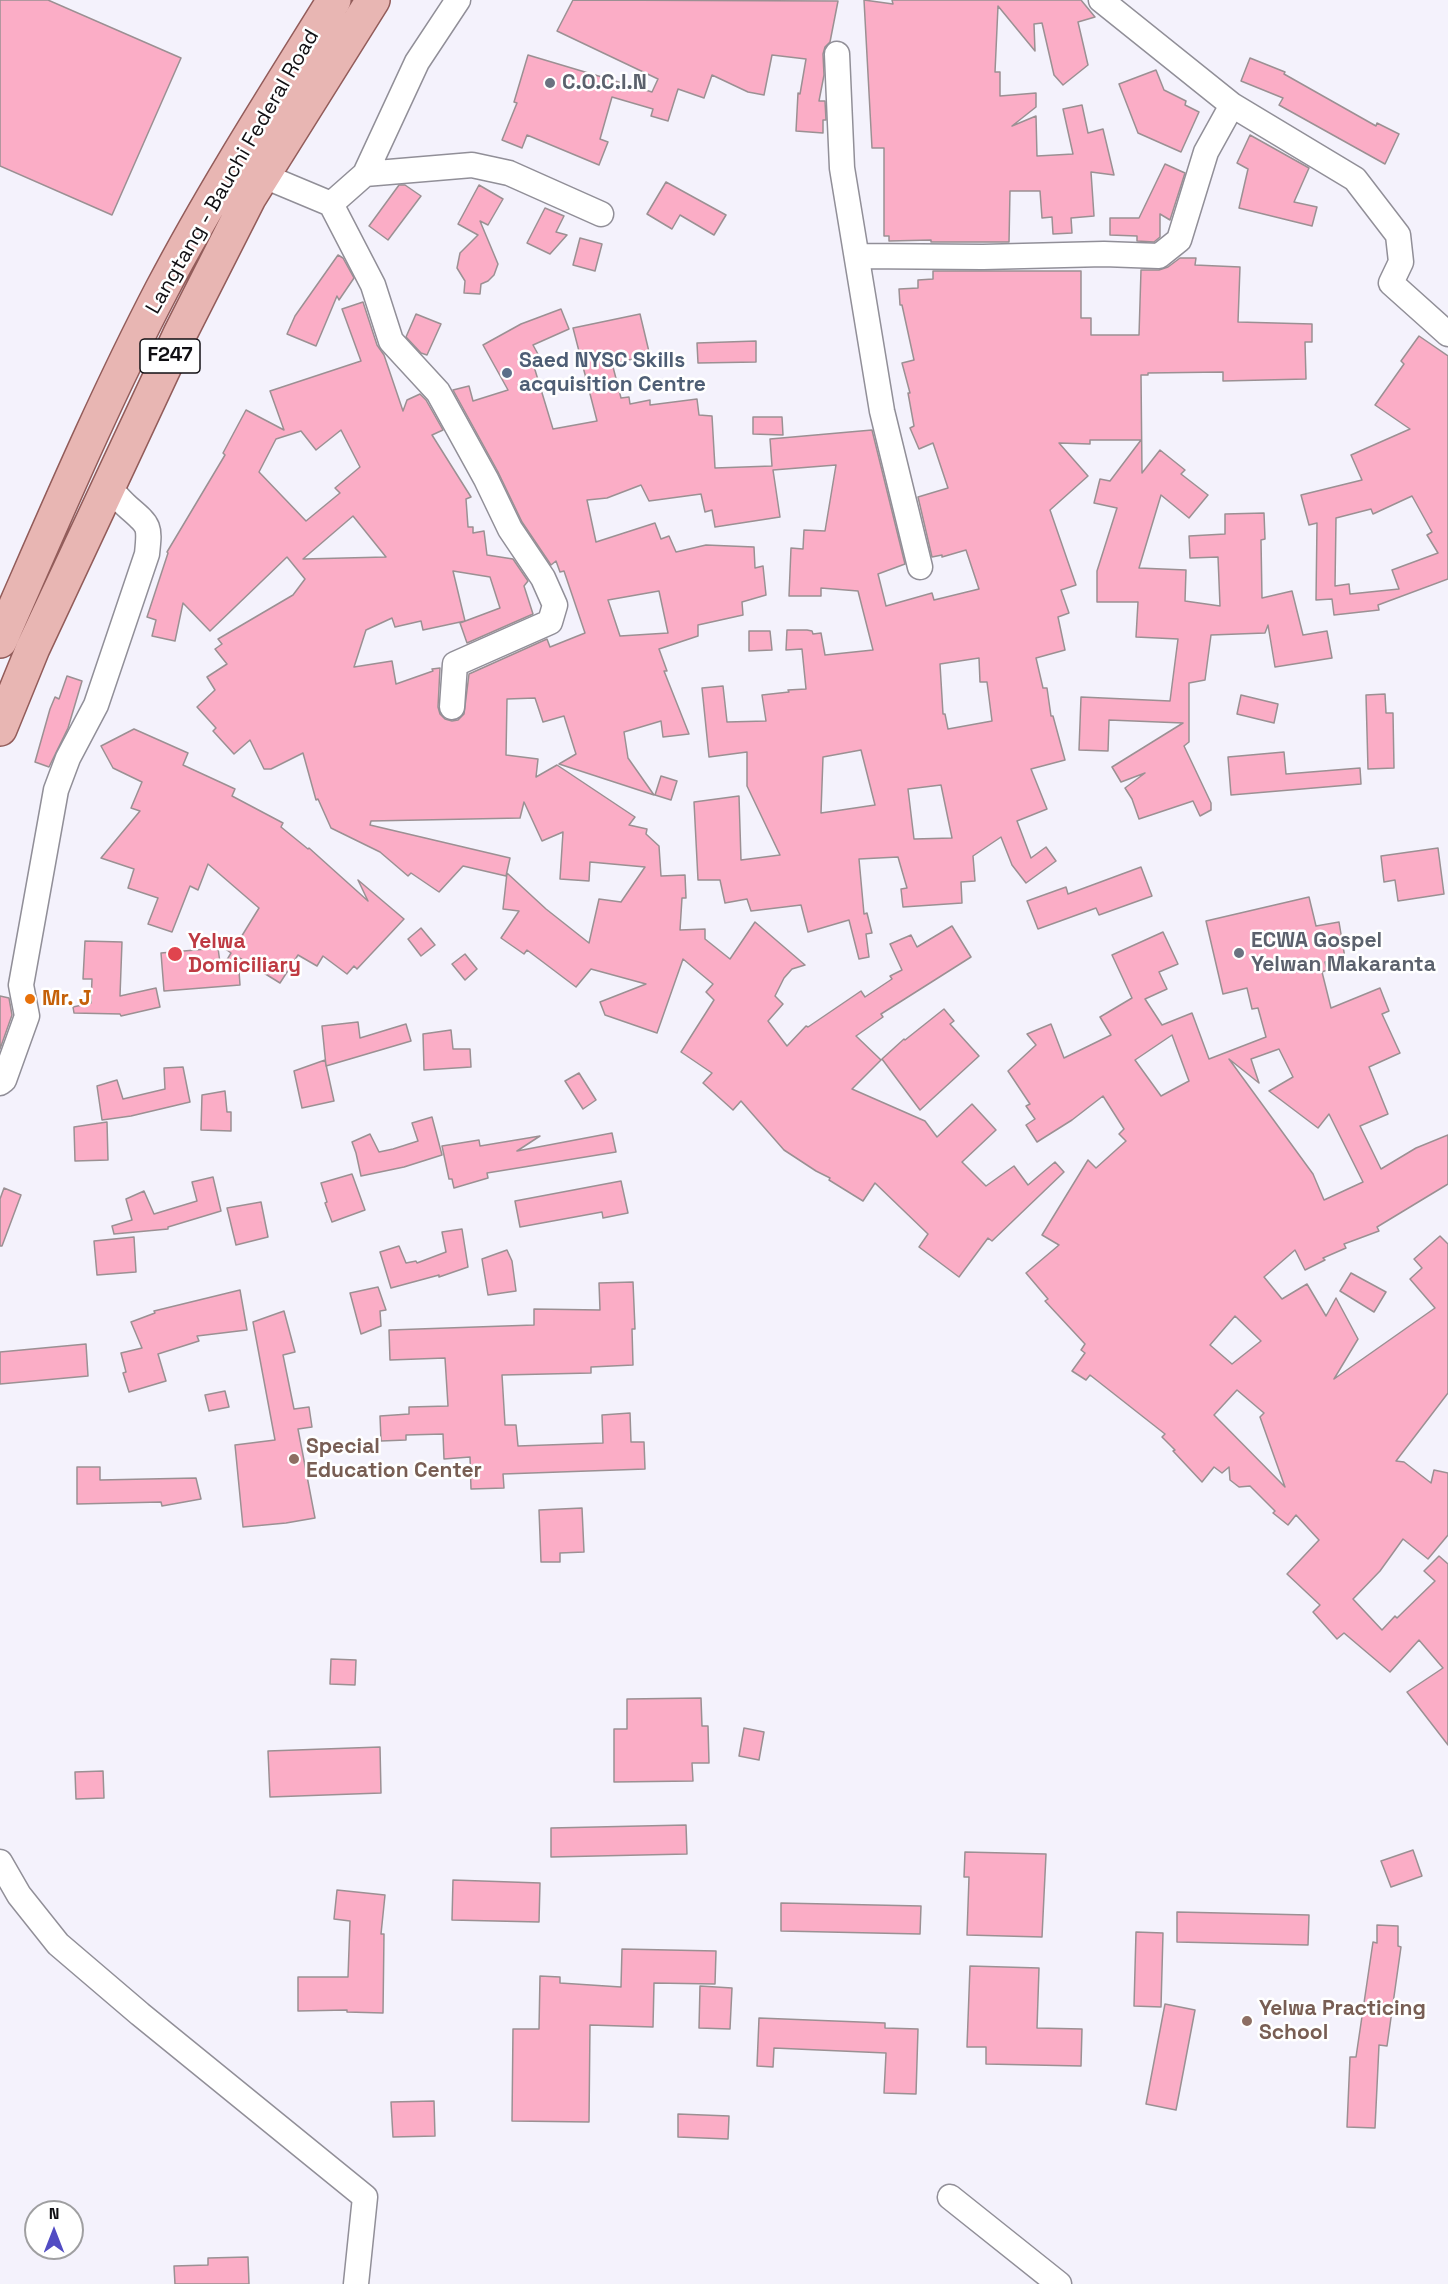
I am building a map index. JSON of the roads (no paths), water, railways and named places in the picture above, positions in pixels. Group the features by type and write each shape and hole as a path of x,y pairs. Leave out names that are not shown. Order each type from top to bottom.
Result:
{"main road":[{"name":"Langtang - Bauchi Federal Road","path":"0,641 92,431 162,289 231,166 334,0"},
{"name":"F247","path":"3,712 185,324 249,198 373,0"}],"street":[{"path":"331,204 365,174 417,62 458,0"},
{"path":"1101,0 1232,105 1355,179 1398,235 1401,262 1391,283 1448,334"},
{"path":"837,54 842,168 882,411 920,567"},
{"path":"857,256 983,257 1104,254 1159,256 1179,240 1206,152 1232,105"},
{"path":"365,174 472,165 509,173 601,214"},
{"path":"264,176 331,204 373,285 391,341 438,392 486,479 510,529 543,578 555,605 550,622 455,664 452,707"},
{"path":"0,1083 4,1080 27,1016 21,985 56,790 68,758 96,705 147,554 149,536 144,519 130,509 109,487"},
{"path":"0,1862 19,1895 58,1944 140,2014 365,2197 356,2284"},
{"path":"950,2197 1056,2283"}],"place":[{"name":"C.O.C.I.N","path":"550,83"},
{"name":"Saed NYSC Skills acquisition Centre","path":"507,373"},
{"name":"ECWA Gospel Yelwan Makaranta","path":"1239,953"},
{"name":"Yelwa Domiciliary","path":"175,954"},
{"name":"Mr. J","path":"30,999"},
{"name":"Special Education Center","path":"294,1459"},
{"name":"Yelwa Practicing School","path":"1247,2021"}]}
